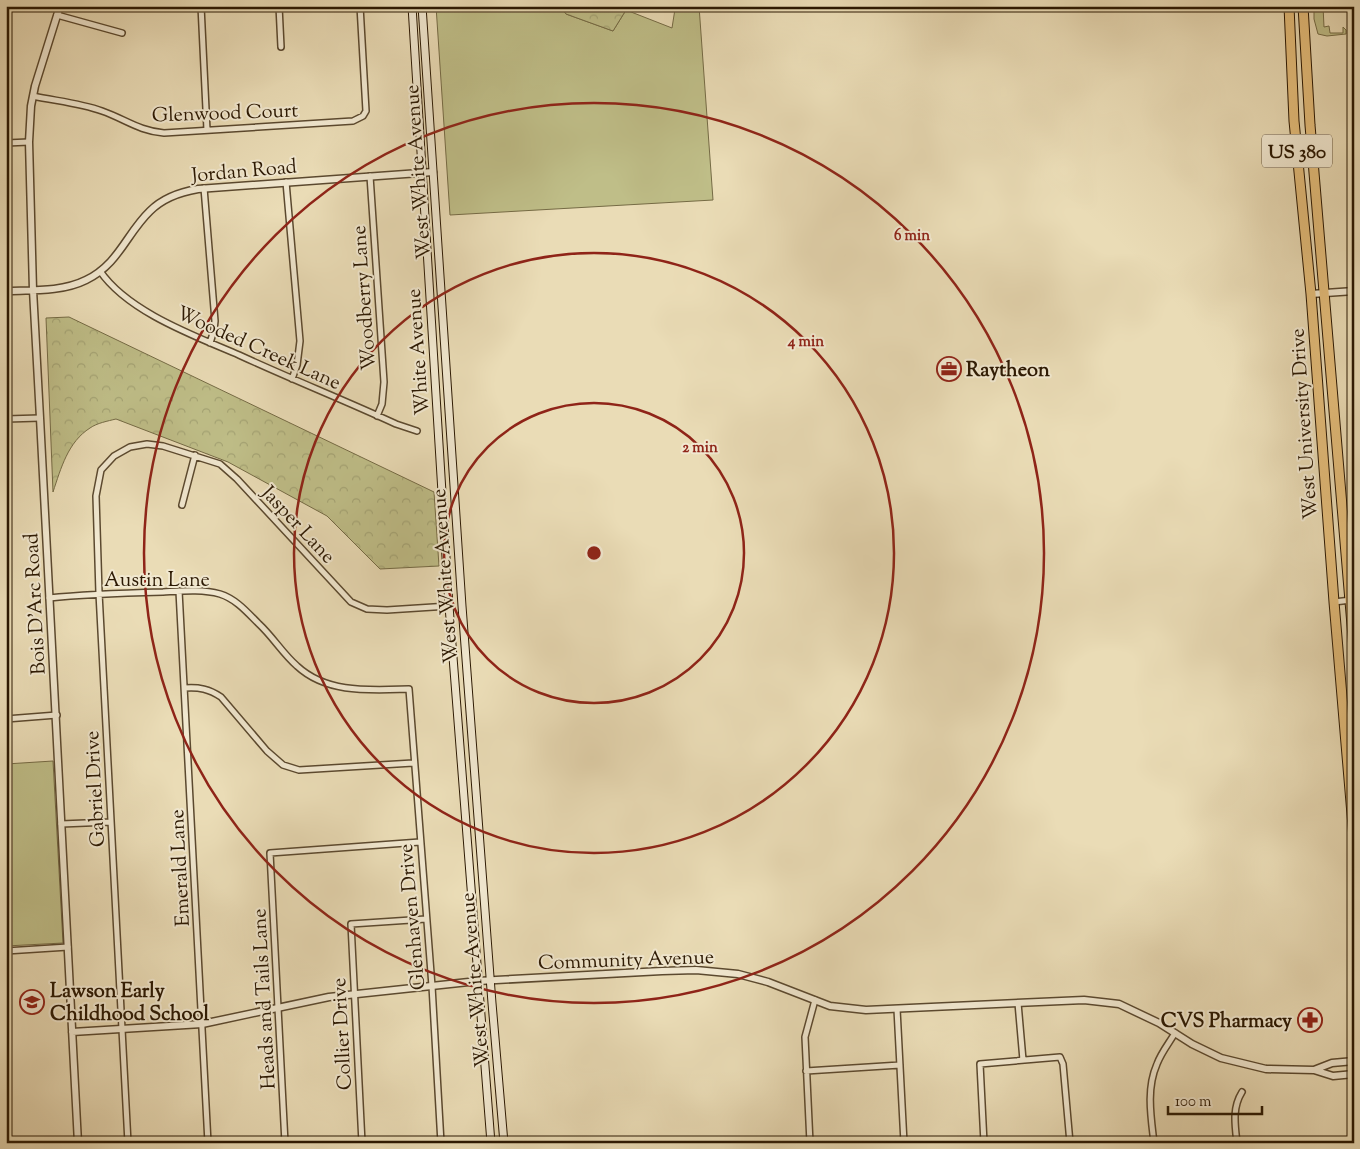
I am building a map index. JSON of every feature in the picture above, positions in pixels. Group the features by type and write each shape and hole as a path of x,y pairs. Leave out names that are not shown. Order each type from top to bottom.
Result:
{"highway":[{"path":"1290,6 1293,34 1305,45"},
{"name":"West University Drive","path":"1290,6 1294,121 1311,294 1354,838"},
{"name":"West University Drive","path":"1303,6 1324,293 1352,600 1354,649"},
{"path":"1291,47 1305,45"}],"main road":[{"name":"White Avenue","path":"412,6 449,606"},
{"name":"West White Avenue","path":"422,6 462,606 504,1143"},
{"name":"West White Avenue","path":"449,606 491,1143"},
{"path":"449,606 462,606"}],"street":[{"name":"Bois D'Arc Road","path":"60,6 38,74 33,96 29,142 33,290 78,1143"},
{"path":"201,6 207,130"},
{"path":"279,6 280,47"},
{"name":"Glenwood Court","path":"33,96 98,110 132,126 153,132 344,122 358,119 366,111 360,6"},
{"path":"57,15 122,33"},
{"path":"6,143 29,142"},
{"name":"Jordan Road","path":"6,291 68,286 87,280 112,261 140,222 158,204 171,196 185,191 204,188 433,172"},
{"name":"Woodberry Lane","path":"370,176 384,382 382,404 377,416"},
{"path":"286,182 300,341 298,365 292,379"},
{"path":"204,188 215,321 210,342"},
{"name":"Wooded Creek Lane","path":"100,271 108,283 133,303 172,325 377,416 417,431"},
{"path":"1311,294 1354,291"},
{"path":"6,419 40,418"},
{"name":"Jasper Lane","path":"130,447 146,444 164,446 220,464 237,478 351,602 367,609 387,610 449,606"},
{"name":"Gabriel Drive","path":"128,1143 98,593 96,496 102,470 114,456 130,447"},
{"path":"182,505 195,455"},
{"name":"Austin Lane","path":"49,598 98,593 179,591 221,594 237,602 272,636 297,667 314,678 351,690 409,689"},
{"name":"Emerald Lane","path":"179,591 208,1143"},
{"path":"1334,602 1352,600"},
{"path":"185,688 198,687 214,692 222,697 267,751 283,766 299,770 414,763"},
{"name":"Glenhaven Drive","path":"409,689 432,986 441,1143"},
{"path":"6,719 56,715"},
{"path":"61,824 110,822"},
{"name":"Heads and Tails Lane","path":"285,1143 270,853 420,842"},
{"name":"Collier Drive","path":"362,1143 351,924 426,920"},
{"path":"6,952 68,948"},
{"name":"Community Avenue","path":"72,1032 202,1024 329,997 478,981 704,970 748,976 830,1006 857,1009 897,1009 1084,1000 1119,1004 1159,1023 1192,1044 1221,1058 1266,1069 1314,1070 1333,1076 1354,1074"},
{"path":"810,1143 805,1038 815,1000"},
{"path":"1018,1003 1024,1060"},
{"path":"897,1009 904,1143"},
{"path":"1154,1143 1150,1097 1152,1079 1156,1064 1175,1033"},
{"path":"984,1143 980,1064 1060,1057 1063,1064 1070,1143"},
{"name":"Community Avenue","path":"1314,1070 1332,1063 1354,1061"},
{"path":"806,1071 900,1065"},
{"path":"1237,1143 1234,1108 1242,1092"}],"green space":[{"path":"436,6 560,6 566,14 613,31 626,10 672,28 675,9 673,6 699,6 713,200 450,215"},
{"path":"560,6 614,6 626,10 613,31 566,14"},
{"path":"1314,6 1323,6 1324,27 1329,26 1330,33 1343,33 1343,27 1346,30 1346,34 1327,36 1318,34 1314,19"},
{"path":"69,317 434,492 439,566 380,569 327,516 228,462 116,419 93,426 82,434 66,456 53,492 46,318"},
{"path":"53,761 63,943 6,946 6,764"}],"place":[{"name":"Raytheon","path":"949,369"},
{"name":"Lawson Early Childhood School","path":"32,1002"},
{"name":"CVS Pharmacy","path":"1310,1020"}]}
